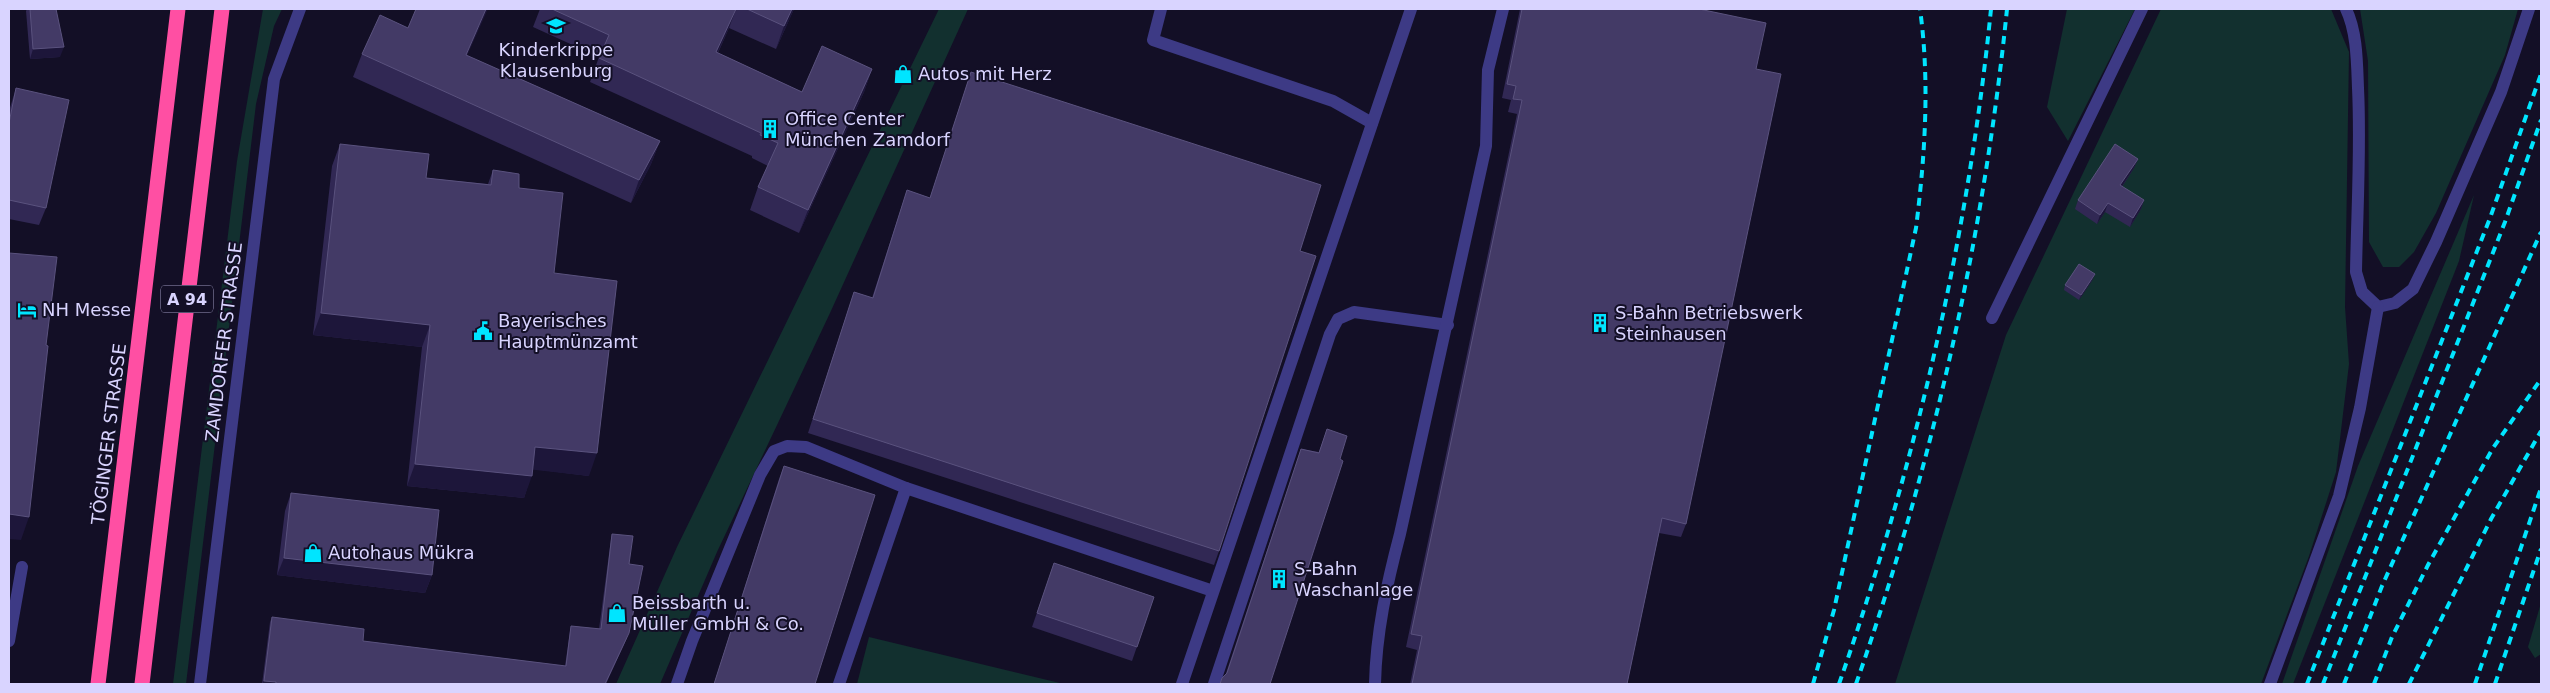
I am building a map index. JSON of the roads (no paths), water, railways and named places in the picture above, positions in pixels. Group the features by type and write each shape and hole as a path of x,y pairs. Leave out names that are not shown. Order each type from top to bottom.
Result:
{"highway":[{"name":"TÖGINGER STRASSE","path":"98,684 178,9"},
{"name":"A 94","path":"142,684 222,9"}],"street":[{"name":"ZAMDORFER STRASSE","path":"200,684 273,88 284,49 300,9"},
{"path":"1161,9 1153,40 1333,101 1372,123"},
{"path":"1182,684 1411,9"},
{"path":"1375,684 1385,588 1400,534 1448,326 1486,146 1488,70 1503,9"},
{"path":"1992,318 2142,9"},
{"path":"2346,9 2351,20 2357,63 2361,138 2356,272 2362,292 2378,307"},
{"path":"2378,307 2395,304 2413,290 2502,92 2530,9"},
{"path":"2270,684 2339,496 2360,408 2378,307"},
{"path":"1214,684 1330,334 1338,319 1354,312 1448,326"},
{"path":"677,684 692,641 760,475 774,451 787,446 806,447 906,488 1213,590"},
{"path":"839,684 906,488"},
{"path":"9,641 22,567"}],"railway":[{"path":"1813,684 1834,610 1916,228 1922,174 1926,91 1920,9"},
{"path":"1839,684 1892,519 1935,351 1968,181 1991,9"},
{"path":"1856,684 1908,519 1951,351 1969,266 1984,180 1997,95 2007,9"},
{"path":"2307,684 2490,218 2541,74"},
{"path":"2323,684 2505,222 2541,120"},
{"path":"2344,684 2382,586 2541,232"},
{"path":"2374,684 2392,637 2428,565 2493,448 2541,379"},
{"path":"2409,684 2491,519 2541,431"},
{"path":"2475,684 2541,488"},
{"path":"2495,684 2541,549"}],"place":[{"name":"Kinderkrippe Klausenburg","path":"556,26"},
{"name":"Autos mit Herz","path":"903,74"},
{"name":"Office Center München Zamdorf","path":"770,129"},
{"name":"NH Messe","path":"27,310"},
{"name":"S-Bahn Betriebswerk Steinhausen","path":"1600,323"},
{"name":"Bayerisches Hauptmünzamt","path":"483,331"},
{"name":"Autohaus Mükra","path":"313,553"},
{"name":"S-Bahn Waschanlage","path":"1279,579"},
{"name":"Beissbarth u. Müller GmbH & Co.","path":"617,613"}]}
